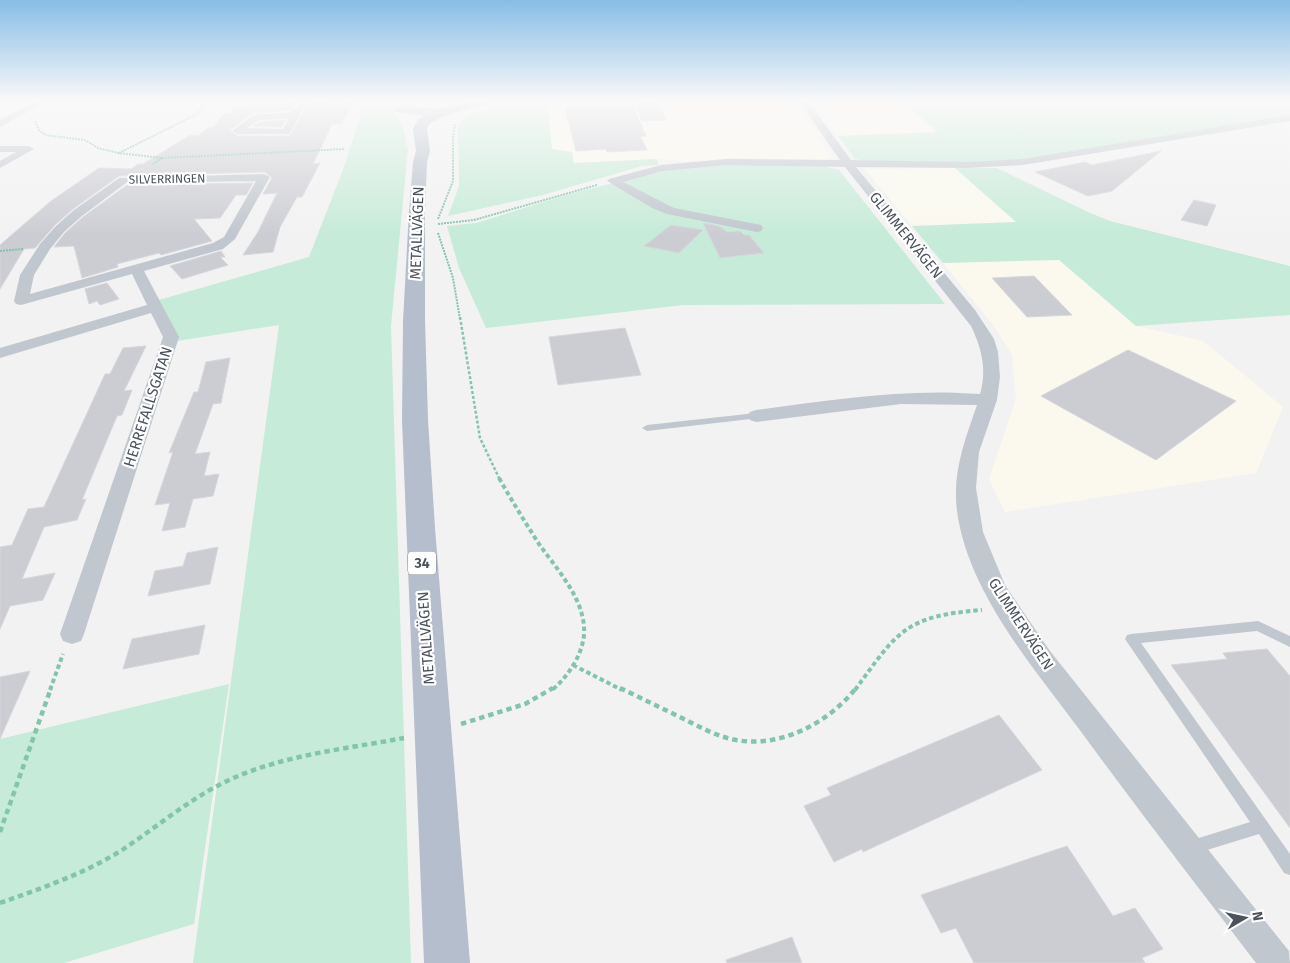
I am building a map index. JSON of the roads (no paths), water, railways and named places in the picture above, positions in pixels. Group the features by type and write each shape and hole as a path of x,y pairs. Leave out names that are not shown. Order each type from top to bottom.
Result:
{"main road":[{"name":"METALLVÄGEN","path":"414,145 420,162"},
{"name":"METALLVÄGEN","path":"422,145 414,321 415,420 447,963"}],"street":[{"name":"GLIMMERVÄGEN","path":"834,145 980,326 989,348 992,364 992,388 969,456 965,481 967,512 975,542 988,574 1007,609 1033,648 1277,963"},
{"path":"757,228 671,211 649,202 613,180 649,170 705,163 967,165 1023,162 1127,145"},
{"path":"0,149 29,149 0,165"},
{"name":"SILVERRINGEN","path":"264,177 229,239 218,246 137,270 21,301 27,275 44,247 60,228 123,180 264,177"},
{"path":"0,353 156,307 137,270"},
{"name":"HERREFALLSGATAN","path":"72,634 171,337 156,307"},
{"path":"756,416 903,397 953,396 988,400"}],"lane":[{"path":"647,428 756,416"},
{"path":"1290,642 1258,626 1131,639 1290,867"},
{"path":"1188,848 1262,826"}]}
